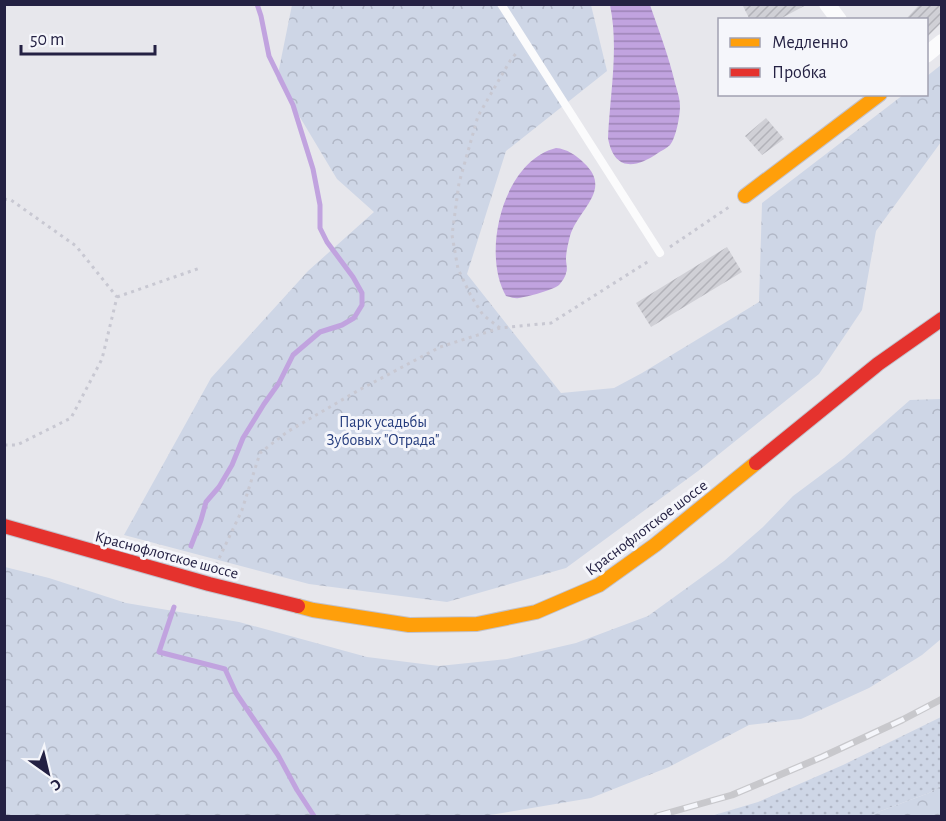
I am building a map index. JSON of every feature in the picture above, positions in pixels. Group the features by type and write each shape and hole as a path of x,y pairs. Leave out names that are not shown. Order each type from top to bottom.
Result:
{"main road":[{"path":"745,196 877,96"},
{"name":"Краснофлотское шоссе","path":"4,526 209,584 313,610 409,625 477,624 536,612 599,585 655,545 878,364 942,319"}],"street":[{"path":"827,4 838,18"},
{"path":"928,54 942,42"}],"lane":[{"path":"501,4 660,253"}],"path":[{"path":"500,328 483,315 471,296 458,269 452,235 459,183 478,116 510,61 525,41"},
{"path":"209,584 242,510 260,453 287,432 440,346 500,328 551,323 745,196"},
{"path":"4,199 11,200 76,246 117,297"},
{"path":"117,297 200,268"},
{"path":"4,445 17,445 71,418 102,359 117,297"}],"green space":[{"name":"Парк усадьбы Зубовых \"Отрада\"","path":"292,5 591,5 607,71 506,151 467,274 561,393 614,388 759,302 762,203 902,96 928,96 928,75 941,65 941,142 876,231 862,310 819,374 698,471 566,568 447,602 309,584 124,535 211,378 308,271 374,212 337,179 277,79"},
{"path":"941,399 941,639 922,655 869,688 801,719 749,725 669,767 591,798 484,816 5,816 5,567 49,578 126,603 239,622 367,657 439,666 507,659 576,643 648,616 724,561 763,527 793,496 844,458 910,400"},
{"path":"941,717 941,786 929,793 870,816 711,816 758,802 843,765"},
{"path":"941,786 941,816 870,816 929,793"}],"shaded area":[{"path":"610,5 650,5 680,100 677,127 670,145 634,164 627,164 615,157 608,138 614,54"},
{"path":"556,148 578,157 592,173 595,182 591,200 570,236 566,254 567,271 560,284 528,296 516,298 506,296 499,278 496,257 497,234 502,211 510,189 522,171 538,156"}],"building":[{"path":"742,4 808,4 782,18 749,18"},
{"path":"920,4 942,4 942,22 928,36 928,18 907,18"},
{"path":"766,118 784,139 762,155 745,136"},
{"path":"727,247 742,272 651,327 636,303"}],"waterway":[{"path":"191,546 206,502 219,487 232,465 243,438 279,383 293,355 320,332 342,325 354,318 362,305 362,293 320,228 320,205 313,169 293,105 269,56 257,4"},
{"path":"174,607 159,652 225,669 236,693 278,755 314,816"}],"railway":[{"path":"657,816 732,795 822,757 942,699"}],"traffic: slow":[{"path":"745,196 877,96"},
{"path":"298,606 409,625 477,624 536,612 599,585 655,545 756,463"}],"traffic: jam":[{"path":"756,463 878,364 942,319"},
{"path":"4,526 209,584 298,606"}]}
